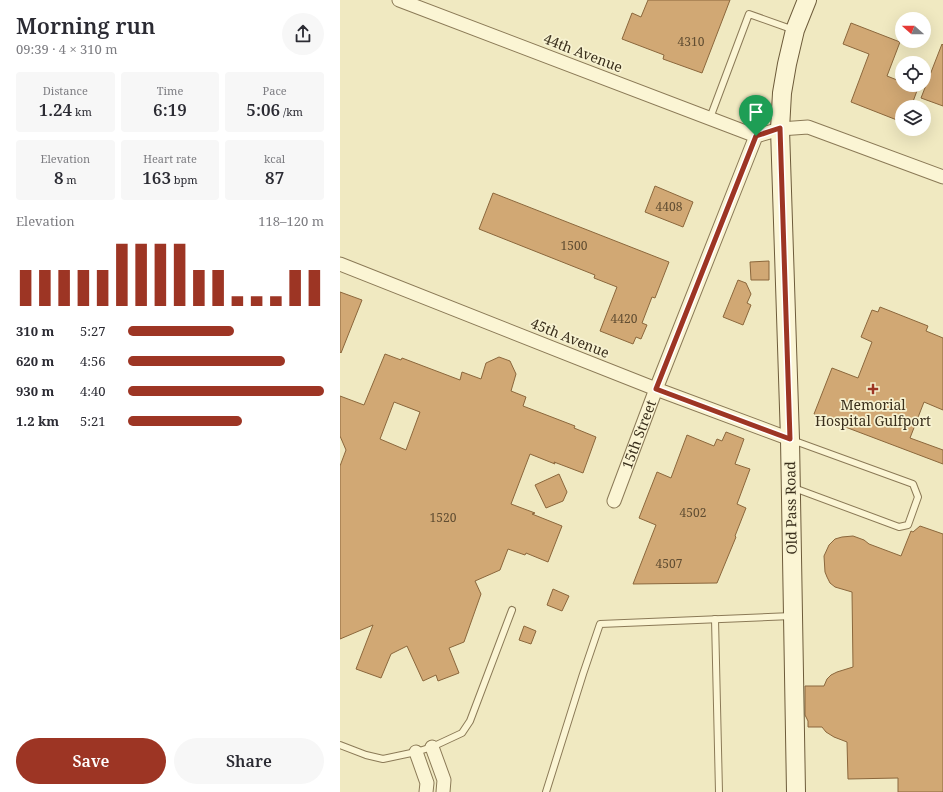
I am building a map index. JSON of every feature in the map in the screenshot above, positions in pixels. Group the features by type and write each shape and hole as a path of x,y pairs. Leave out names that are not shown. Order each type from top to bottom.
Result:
{"main road":[{"path":"780,128 782,93 787,64 795,30 807,0"},
{"name":"Old Pass Road","path":"780,128 790,439 796,792"}],"street":[{"name":"44th Avenue","path":"399,0 756,136"},
{"path":"756,136 780,128 808,127 943,177"},
{"name":"15th Street","path":"614,501 656,389 756,136"},
{"name":"45th Avenue","path":"340,264 656,389 790,439"},
{"path":"432,747 444,780 443,792"},
{"path":"416,752 427,783 426,792"}],"lane":[{"path":"710,118 749,14 795,30"},
{"path":"790,439 913,484 918,497 908,525 899,527 790,487"},
{"path":"340,745 366,755 383,759 432,747 462,733 470,721 512,610"},
{"path":"546,792 600,624 793,616"},
{"path":"715,619 719,792"}],"building":[{"path":"648,0 730,0 702,73 663,59 664,55 622,39 632,13 641,17"},
{"path":"851,23 895,40 895,48 898,48 887,76 895,79 895,92 917,92 914,100 895,100 895,119 851,102 869,54 843,44"},
{"path":"942,44 943,106 931,102 931,100 921,98 923,92 931,92 931,72"},
{"path":"655,186 693,202 683,227 645,212"},
{"path":"493,193 669,262 655,298 652,297 642,323 647,325 641,339 636,337 633,344 600,331 617,287 594,278 595,275 479,229"},
{"path":"769,261 769,280 751,280 750,262"},
{"path":"738,280 746,283 751,294 747,303 751,305 743,325 723,317"},
{"path":"340,292 362,300 341,353 340,352"},
{"path":"880,307 928,326 926,331 943,338 943,410 924,402 910,438 943,450 943,464 814,414 832,368 858,378 872,342 861,337 872,310 878,312"},
{"path":"385,354 401,360 402,358 460,380 462,372 481,379 486,363 499,357 510,361 516,374 511,391 526,397 523,406 575,426 574,428 596,437 583,473 530,454 511,504 535,513 532,514 562,526 548,562 526,553 525,555 508,549 500,570 475,581 481,594 464,642 449,648 459,673 438,681 436,675 423,681 407,646 391,654 381,678 356,669 373,625 340,639 340,466 346,450 340,436 340,396 364,405","holes":["394,402 420,412 406,450 380,439"]},
{"path":"726,432 744,439 735,464 750,469 737,504 746,508 717,583 633,584 656,525 639,518 657,472 671,478 687,435 714,446 717,439 722,441"},
{"path":"559,474 567,492 563,501 546,508 535,485"},
{"path":"920,526 943,534 943,792 898,792 898,778 848,779 847,742 834,737 826,732 822,727 808,727 808,721 805,715 805,686 824,686 827,679 831,675 853,667 852,592 835,587 830,583 827,577 825,572 824,556 829,545 835,539 853,536 864,540 869,544 901,556 911,531 913,532"},
{"path":"553,589 569,596 562,611 547,605"},
{"path":"524,626 536,631 531,644 519,640"}],"place":[{"name":"Memorial Hospital Gulfport","path":"873,389"}],"route":[{"path":"780,128 790,439 656,389 756,136 780,128"}]}
